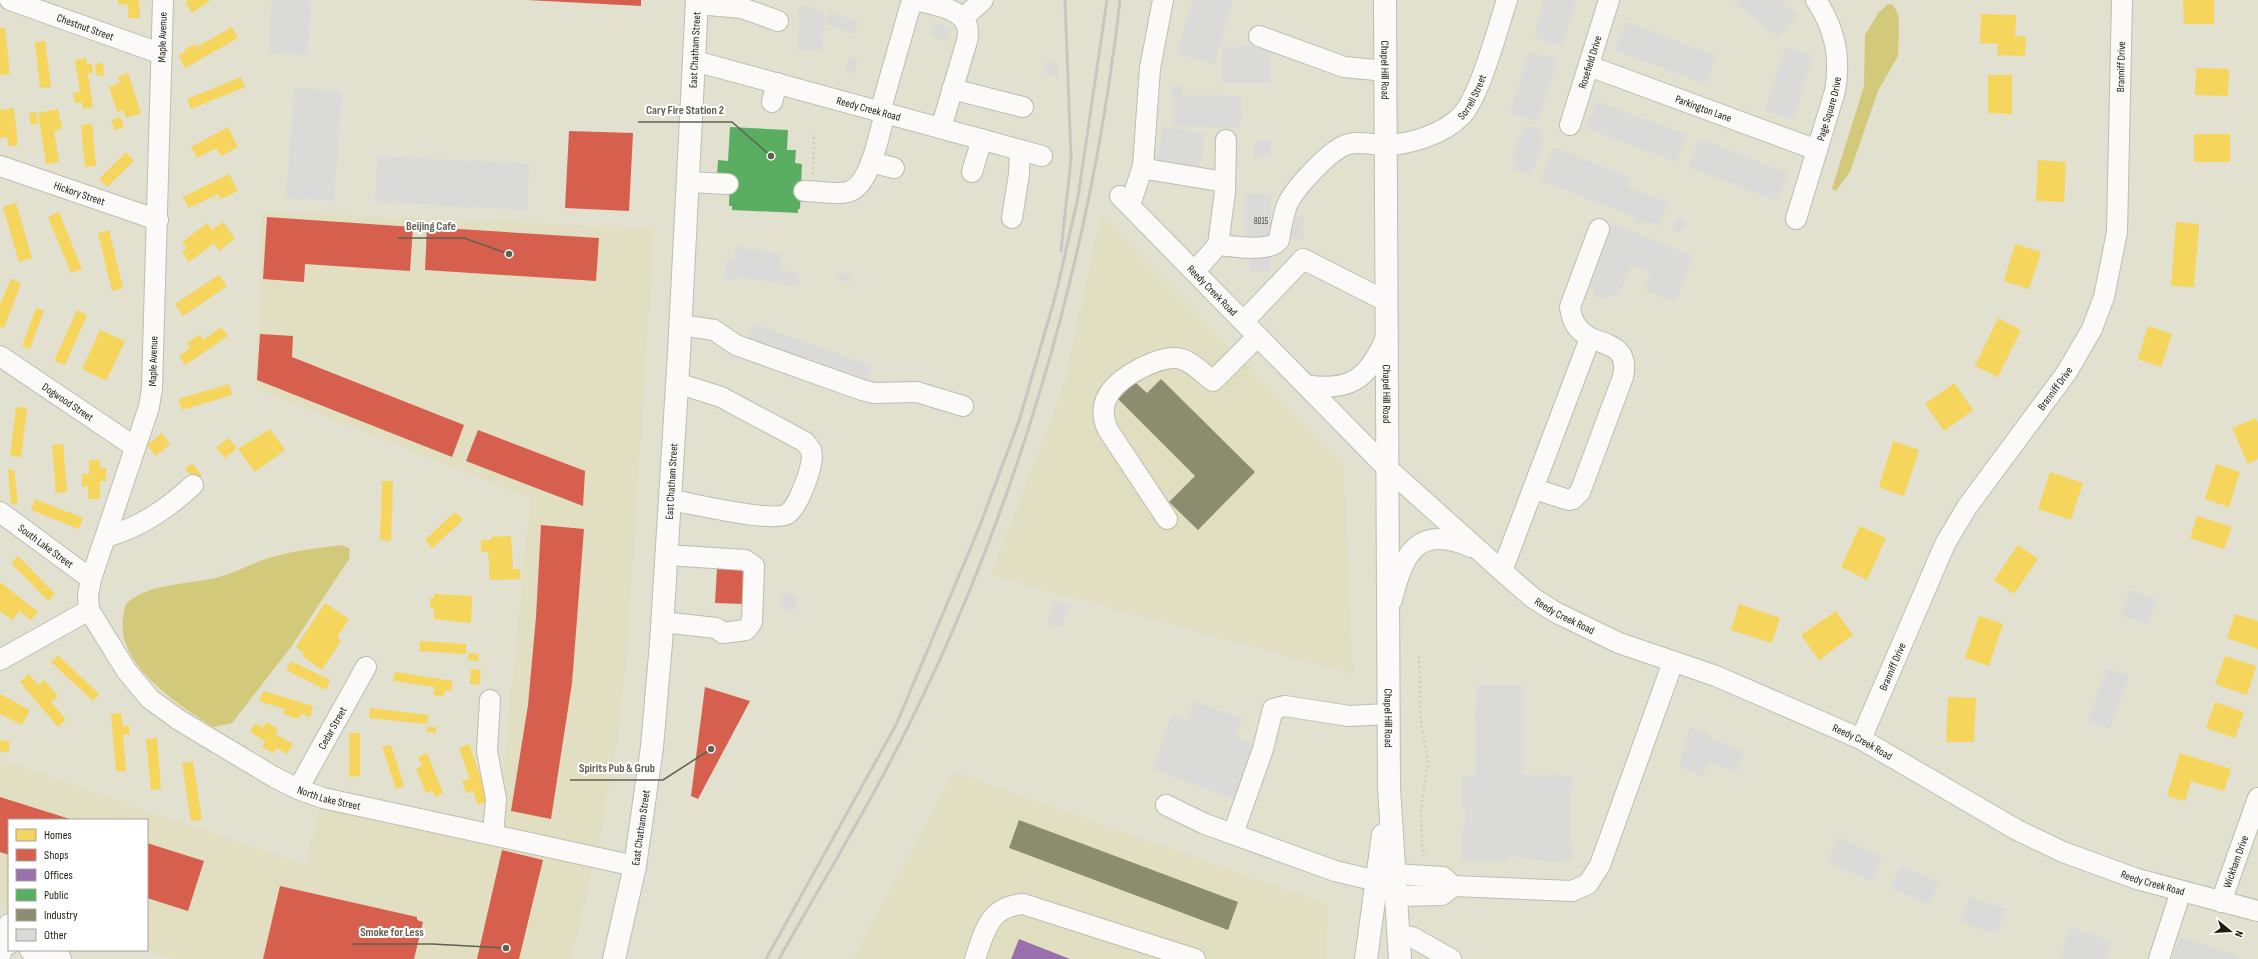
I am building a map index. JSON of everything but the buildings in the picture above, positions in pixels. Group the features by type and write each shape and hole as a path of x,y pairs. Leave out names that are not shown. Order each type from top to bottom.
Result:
{"main road":[{"name":"Chapel Hill Road","path":"1366,959 1386,878 1388,788 1385,340 1385,0"},
{"name":"East Chatham Street","path":"614,959 635,866 652,747 662,622 681,325 697,2"},
{"name":"Chapel Hill Road","path":"1386,878 1397,896 1400,959"},
{"path":"35,951 60,959"}],"street":[{"name":"Chestnut Street","path":"10,0 162,54"},
{"name":"Maple Avenue","path":"90,610 88,595 91,579 149,407 152,388 158,220 163,0"},
{"path":"809,183 838,193 854,190 864,180 871,162 882,112 912,0"},
{"path":"915,0 951,9 964,18 967,22 968,34 941,128"},
{"path":"964,18 983,0"},
{"path":"1163,0 1150,68 1143,166 1152,170 1225,182"},
{"name":"Sorrell Street","path":"1279,240 1287,205 1292,196 1333,153 1350,144 1386,145 1423,138 1436,133 1464,113 1474,99 1507,0"},
{"name":"Rosefield Drive","path":"1570,125 1609,0"},
{"name":"Page Square Drive","path":"1796,219 1835,91 1838,70 1837,45 1833,33 1816,0"},
{"name":"Branniff Drive","path":"1861,739 1944,544 1967,507 2067,372 2092,329 2104,297 2112,262 2118,224 2122,0"},
{"path":"697,2 742,8 778,21"},
{"path":"1259,36 1344,68 1386,71"},
{"name":"Reedy Creek Road","path":"695,61 1042,156"},
{"name":"Parkington Lane","path":"1589,66 1817,150"},
{"path":"772,102 777,83"},
{"path":"952,89 1023,107"},
{"path":"972,172 982,139"},
{"path":"1195,271 1218,246 1225,182 1226,140"},
{"path":"1012,218 1019,174 1020,150"},
{"path":"871,162 894,168"},
{"name":"Hickory Street","path":"0,166 158,220"},
{"name":"Reedy Creek Road","path":"1143,166 1125,201 1244,320 1386,466 1533,598 1555,612 1619,644 1759,693 1861,739 2017,830 2063,852 2104,868 2181,891 2258,911"},
{"path":"688,182 728,184"},
{"path":"1534,489 1569,500 1577,496 1623,376 1625,361 1623,355 1612,347 1590,338 1576,328 1571,316 1570,307 1599,229"},
{"path":"1218,246 1266,248 1276,245 1279,240 1303,259 1386,301"},
{"path":"1244,320 1303,259"},
{"path":"681,325 714,330 736,345 862,390 874,393 917,392 963,406"},
{"path":"1167,518 1108,430 1104,421 1103,411 1108,396 1114,386 1125,376 1167,358 1178,358 1189,362 1212,381 1258,336"},
{"path":"1502,571 1590,338"},
{"path":"1306,385 1321,387 1353,382 1368,370 1385,340"},
{"name":"Dogwood Street","path":"0,356 135,447"},
{"path":"670,500 766,517 785,516 795,508 812,457 811,450 805,442 791,434 721,397 677,383"},
{"path":"106,537 120,533 159,514 194,484"},
{"name":"South Lake Street","path":"0,512 91,579"},
{"name":"Reedy Creek Road","path":"1387,619 1397,577 1411,550 1426,541 1437,539 1455,541 1478,550"},
{"path":"662,622 716,628 723,633 746,630 752,622 754,566 745,560 666,555"},
{"path":"0,660 90,610"},
{"name":"North Lake Street","path":"90,610 126,670 150,700 228,750 298,789 323,798 635,866"},
{"path":"1166,805 1205,824 1335,871 1386,878 1442,876 1453,886 1572,891 1588,884 1600,865 1673,662"},
{"name":"Cedar Street","path":"298,789 366,667"},
{"path":"490,700 488,751 496,799 493,835"},
{"path":"1233,834 1263,749 1273,709 1285,706 1348,716 1388,714"},
{"name":"Wickham Drive","path":"2221,902 2258,798"},
{"path":"1397,896 1442,895 1453,886"},
{"path":"2159,959 2181,891"},
{"path":"975,959 985,930 992,918 999,910 1010,905 1023,904 1195,959"},
{"path":"1400,935 1412,937 1451,959"}],"path":[{"path":"809,183 814,133"},
{"path":"1419,656 1421,722 1428,762 1421,808 1422,847 1426,864"}],"shaded area":[{"path":"1888,4 1893,5 1898,14 1898,56 1878,91 1850,172 1836,191 1832,189 1864,86 1865,35 1879,12"},
{"path":"262,212 654,228 626,662 617,740 600,837 571,959 174,959 148,951 148,819 8,819 8,907 0,905 0,760 305,865 321,805 498,826 531,498 256,389"},
{"path":"1101,216 1343,463 1353,674 991,575 1063,389"},
{"path":"342,545 350,549 349,559 291,647 232,723 213,727 168,695 153,682 139,667 129,652 123,635 124,611 127,603 139,595 161,587 219,577 269,558 284,554"},
{"path":"954,772 1328,905 1326,959 853,959"}],"railway":[{"path":"1061,251 1071,159 1065,0"},
{"path":"766,959 896,725 979,528 1019,421 1056,294 1078,197 1107,0"},
{"path":"779,959 888,766 932,676 972,584 1008,490 1039,394 1066,297 1089,199 1107,100 1120,0"}],"place":[{"name":"Cary Fire Station 2","path":"771,156"},
{"name":"Beijing Cafe","path":"509,254"},
{"name":"Spirits Pub & Grub","path":"711,749"},
{"name":"Smoke for Less","path":"506,948"}]}
